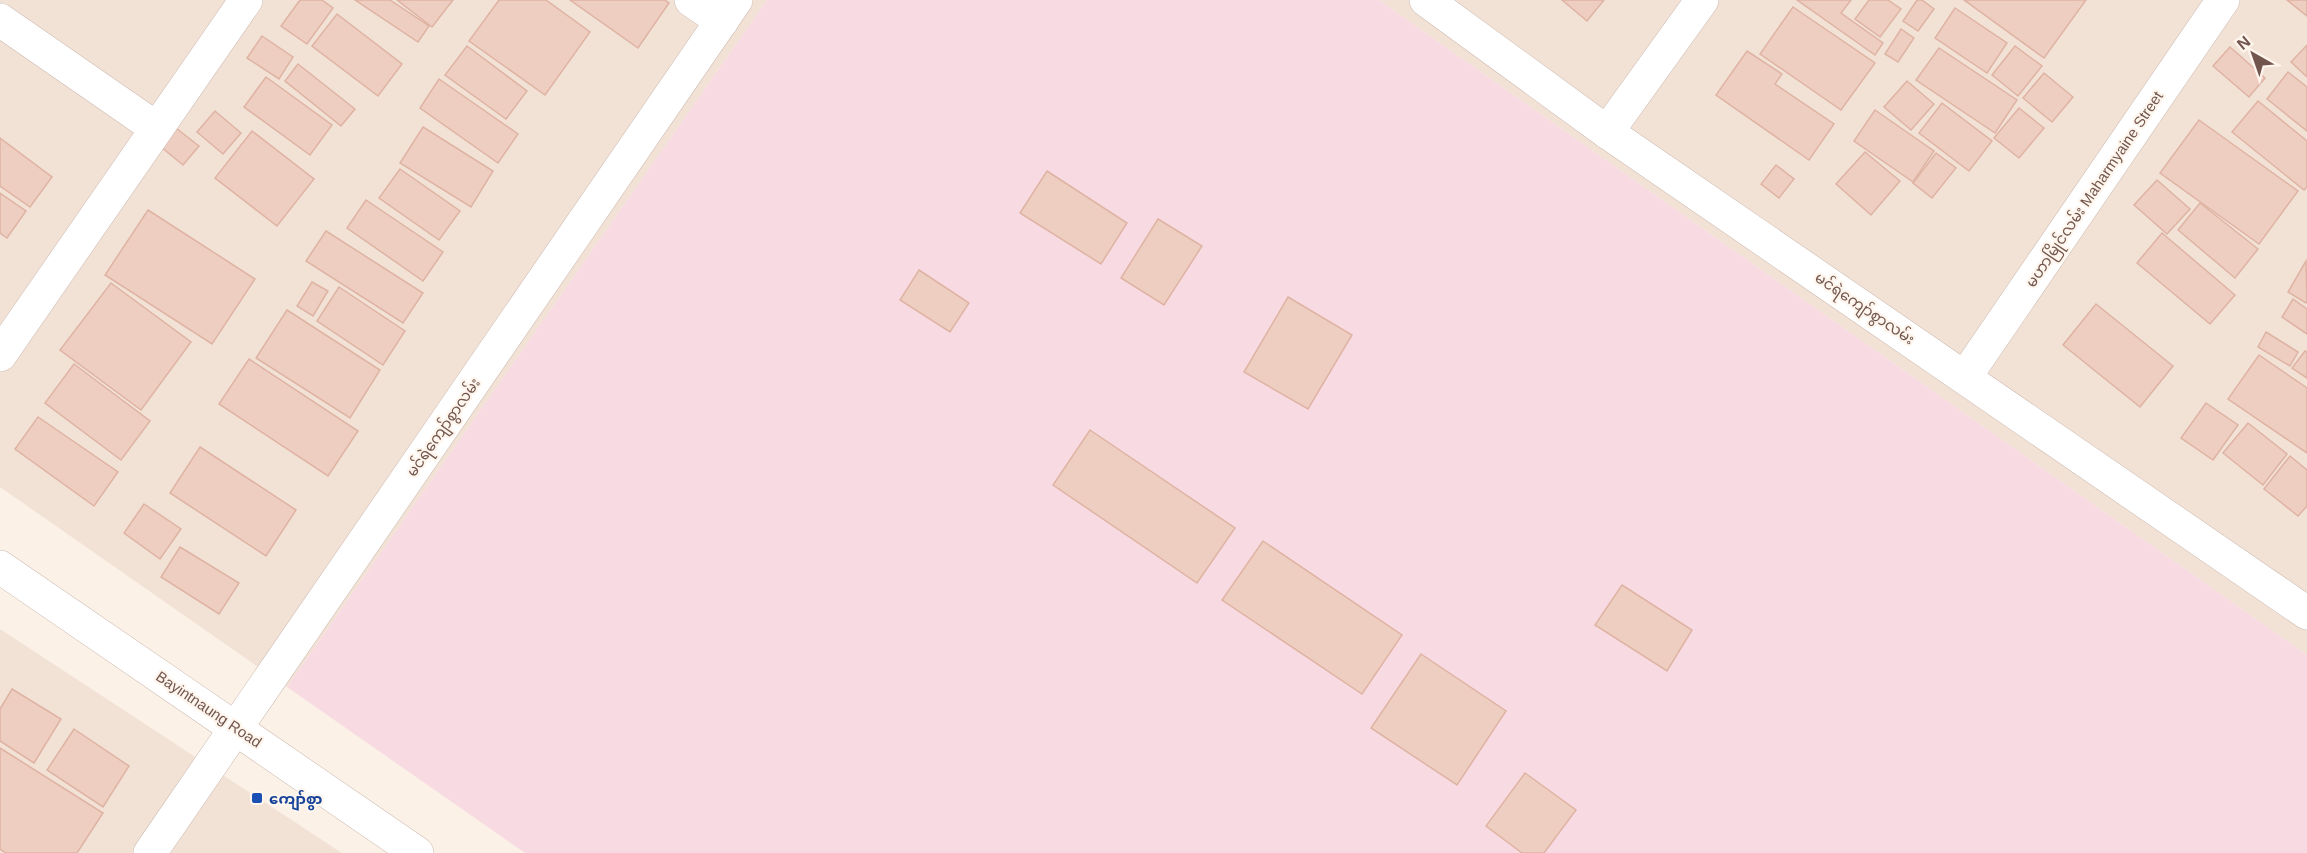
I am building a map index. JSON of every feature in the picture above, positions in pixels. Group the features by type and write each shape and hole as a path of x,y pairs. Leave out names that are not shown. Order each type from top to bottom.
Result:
{"street":[{"path":"0,355 246,0"},
{"path":"691,0 729,10"},
{"name":"မင်ရဲကျော်စွာလမ်း","path":"1426,0 1607,132 1965,377 2303,602"},
{"path":"1607,132 1702,0"},
{"name":"မဟာမြိုင်လမ်း Maharmyaine Street","path":"1965,377 2223,0"},
{"name":"မင်ရဲကျော်စွာလမ်း","path":"150,853 729,10"},
{"path":"0,20 156,128"},
{"name":"Bayintnaung Road","path":"0,567 237,727 417,853"}],"shaded area":[{"path":"0,0 767,0 287,687 0,487"},
{"path":"767,0 1379,0 2307,655 2307,853 525,853 287,687"},
{"path":"1379,0 2307,0 2307,655"},
{"path":"0,629 342,853 0,853"}],"building":[{"path":"300,0 322,0 333,8 307,44 281,26"},
{"path":"355,0 390,0 429,26 418,42"},
{"path":"397,0 453,0 432,27"},
{"path":"499,0 546,0 590,32 545,95 469,41"},
{"path":"570,0 665,0 669,3 638,48"},
{"path":"1562,0 1604,0 1587,21"},
{"path":"1797,0 1851,0 1841,13 1883,43 1875,55"},
{"path":"1869,0 1888,0 1901,9 1880,37 1855,19"},
{"path":"1917,0 1922,0 1934,9 1918,31 1903,21"},
{"path":"1964,0 2086,0 2044,58"},
{"path":"2287,0 2307,0 2307,16"},
{"path":"1793,7 1875,63 1841,110 1760,54"},
{"path":"1955,8 2007,43 1987,73 1935,38"},
{"path":"337,14 402,64 378,96 312,46"},
{"path":"1901,29 1914,38 1898,62 1885,54"},
{"path":"262,36 293,57 279,79 247,58"},
{"path":"2307,45 2307,77 2291,62"},
{"path":"467,46 527,91 506,119 445,75"},
{"path":"2015,46 2042,66 2018,96 1992,75"},
{"path":"2230,47 2265,78 2249,97 2213,66"},
{"path":"1939,48 2017,100 1995,133 1916,80"},
{"path":"1747,51 1782,74 1775,84 1834,124 1809,160 1716,95"},
{"path":"298,64 355,109 341,126 285,81"},
{"path":"2288,72 2307,87 2307,131 2267,99"},
{"path":"2044,73 2073,97 2052,122 2023,98"},
{"path":"266,77 332,125 310,155 244,107"},
{"path":"439,79 518,134 498,163 420,108"},
{"path":"1907,81 1934,104 1911,130 1884,107"},
{"path":"2258,101 2307,141 2307,187 2304,190 2232,132"},
{"path":"1942,103 1992,141 1969,171 1919,133"},
{"path":"2019,108 2044,128 2019,158 1994,138"},
{"path":"1875,110 1934,151 1913,182 1854,141"},
{"path":"215,111 241,133 223,154 197,132"},
{"path":"2199,120 2298,191 2259,244 2160,173"},
{"path":"423,127 493,171 471,207 400,163"},
{"path":"176,128 199,146 183,165 161,147"},
{"path":"252,131 314,179 277,226 215,178"},
{"path":"0,138 52,177 30,207 0,186"},
{"path":"1865,152 1900,181 1871,215 1836,184"},
{"path":"1936,153 1956,168 1932,198 1913,183"},
{"path":"1776,165 1794,179 1779,198 1761,184"},
{"path":"400,169 460,211 439,240 379,198"},
{"path":"1047,171 1127,223 1101,264 1020,213"},
{"path":"2157,180 2190,209 2167,234 2134,205"},
{"path":"0,193 26,211 7,238 0,233"},
{"path":"366,200 443,252 423,281 347,228"},
{"path":"2200,203 2258,249 2235,278 2178,230"},
{"path":"148,210 255,279 212,344 105,275"},
{"path":"1158,219 1202,246 1164,305 1121,278"},
{"path":"326,231 423,293 403,323 306,261"},
{"path":"2162,233 2235,295 2210,324 2137,263"},
{"path":"2306,261 2307,302 2306,303 2288,292"},
{"path":"919,270 969,303 950,332 900,300"},
{"path":"312,282 328,291 313,316 297,306"},
{"path":"111,283 191,342 141,410 60,350"},
{"path":"339,287 405,331 383,365 317,321"},
{"path":"1288,297 1352,335 1308,409 1244,372"},
{"path":"2293,299 2307,309 2307,334 2282,317"},
{"path":"2096,304 2173,366 2140,407 2063,345"},
{"path":"287,310 380,370 350,418 256,358"},
{"path":"2266,332 2298,352 2290,366 2258,347"},
{"path":"2305,351 2307,352 2307,378 2292,368"},
{"path":"2259,355 2307,388 2307,453 2228,399"},
{"path":"249,359 358,431 328,476 219,404"},
{"path":"74,364 150,421 121,460 45,403"},
{"path":"2206,403 2238,425 2213,460 2181,438"},
{"path":"38,417 118,472 94,506 15,449"},
{"path":"2248,423 2287,454 2263,485 2223,453"},
{"path":"1090,430 1235,528 1197,583 1053,485"},
{"path":"200,447 296,510 266,556 170,493"},
{"path":"2290,456 2307,470 2307,506 2298,516 2264,489"},
{"path":"144,504 181,529 160,559 124,533"},
{"path":"1263,541 1402,635 1362,694 1222,600"},
{"path":"180,547 239,583 219,614 161,577"},
{"path":"1622,585 1692,630 1667,671 1595,625"},
{"path":"1421,654 1506,711 1457,785 1371,728"},
{"path":"12,689 61,719 34,763 0,741 0,709"},
{"path":"74,729 129,766 103,807 47,770"},
{"path":"0,748 103,813 77,853 6,853 0,849"},
{"path":"1525,773 1576,810 1544,853 1522,853 1486,826"}],"place":[{"name":"ကျော်စွာ","path":"257,798"}]}
